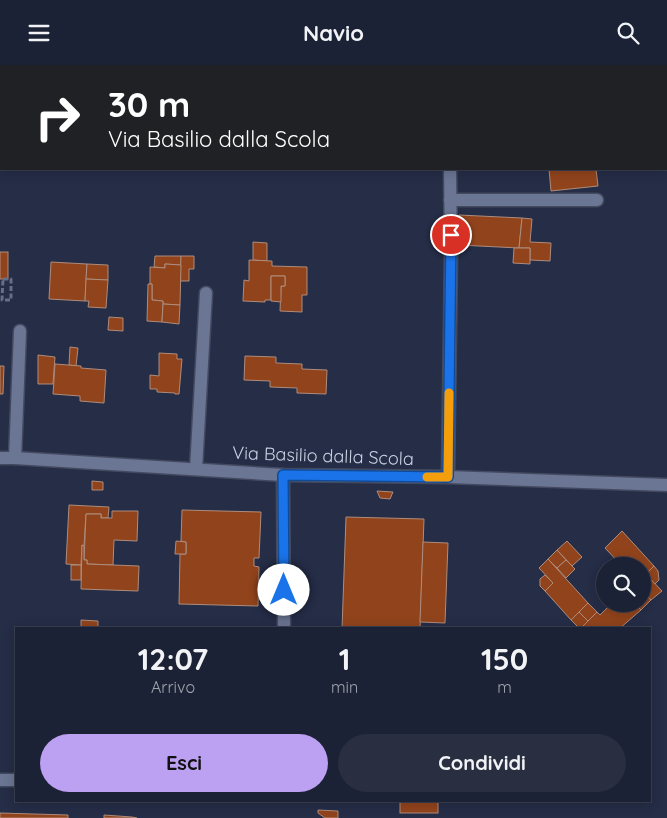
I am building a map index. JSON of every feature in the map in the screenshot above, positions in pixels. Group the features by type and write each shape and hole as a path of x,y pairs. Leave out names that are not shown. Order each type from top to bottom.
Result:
{"street":[{"path":"448,477 451,253 450,170"},
{"path":"450,200 598,200"},
{"path":"196,469 206,293"},
{"path":"15,458 20,331"},
{"name":"Via Basilio dalla Scola","path":"0,458 283,475 448,477 667,485"},
{"path":"283,475 284,627"},
{"path":"0,780 15,780"}],"path":[{"path":"3,279 12,279 11,300 2,300 3,279"}],"building":[{"path":"549,170 596,170 598,186 551,191"},
{"path":"459,215 522,218 519,248 458,245"},
{"path":"522,218 532,219 530,242 551,243 550,261 530,260 530,248 519,248"},
{"path":"253,242 267,243 267,261 253,260"},
{"path":"514,248 530,248 530,264 513,263"},
{"path":"0,252 8,252 8,279 0,279"},
{"path":"155,256 181,256 181,265 165,264 165,268 154,267"},
{"path":"181,256 194,256 194,269 189,269 189,281 180,281"},
{"path":"249,260 272,261 272,266 307,267 307,295 302,295 302,312 280,311 281,286 285,286 285,276 271,276 271,300 265,300 265,302 243,301 244,280 249,281"},
{"path":"51,262 87,264 85,301 49,299"},
{"path":"87,264 108,265 108,280 86,279"},
{"path":"165,264 181,265 180,305 163,304 163,301 152,300 150,267 165,268"},
{"path":"271,276 285,276 285,286 281,286 281,302 271,301"},
{"path":"86,279 108,280 106,308 88,307 89,301 85,301"},
{"path":"148,284 152,284 152,300 163,301 162,322 147,321"},
{"path":"163,304 180,305 179,324 162,322"},
{"path":"109,317 123,318 123,331 108,330"},
{"path":"70,347 78,348 76,366 69,365"},
{"path":"159,353 177,354 177,359 182,359 179,394 157,392 157,389 150,389 150,375 159,376"},
{"path":"38,355 55,357 53,384 38,384"},
{"path":"245,356 276,357 276,363 302,364 302,369 327,370 326,394 297,393 297,388 270,387 270,381 244,380"},
{"path":"55,364 106,370 104,403 80,401 80,396 53,394"},
{"path":"0,366 4,366 3,394 0,394"},
{"path":"92,481 103,482 103,490 92,490"},
{"path":"377,491 393,492 390,499 380,498"},
{"path":"69,505 109,507 108,518 101,518 101,514 86,514 81,565 66,564"},
{"path":"182,510 261,512 259,558 254,558 254,566 259,567 258,606 179,604 180,554 186,554 186,542 181,541"},
{"path":"112,511 138,511 137,541 114,540 113,565 87,564 87,560 84,560 86,514 101,514 101,518 112,518"},
{"path":"346,517 424,519 420,627 342,627"},
{"path":"622,531 646,557 614,557 605,548"},
{"path":"176,541 186,542 186,554 175,554"},
{"path":"567,541 582,557 572,566 557,550"},
{"path":"423,542 448,543 445,623 420,622"},
{"path":"82,545 84,546 84,560 87,560 87,564 139,566 138,591 81,589"},
{"path":"557,550 566,560 557,568 548,559"},
{"path":"548,559 588,603 571,620 545,591 553,583 539,568"},
{"path":"566,560 575,569 566,578 557,568"},
{"path":"71,565 81,565 81,580 71,580"},
{"path":"654,566 658,571 659,580 655,584 651,580 651,569"},
{"path":"545,575 553,583 545,591 540,586 540,579"},
{"path":"651,579 662,591 651,600"},
{"path":"588,603 597,612 588,621 579,612"},
{"path":"579,612 588,621 582,627 578,627 571,620"},
{"path":"597,612 600,615 603,612 639,612 621,627 582,627"},
{"path":"81,620 98,621 98,627 81,627"},
{"path":"400,802 438,802 438,813 400,813"},
{"path":"318,810 338,811 338,818 325,818 318,813"},
{"path":"0,813 68,815 68,818 0,818"},
{"path":"104,815 132,817 137,818 104,818"}],"slow traffic":[{"path":"427,477 448,477 449,393"}],"route":[{"path":"284,590 283,475 448,477 451,235"}]}
